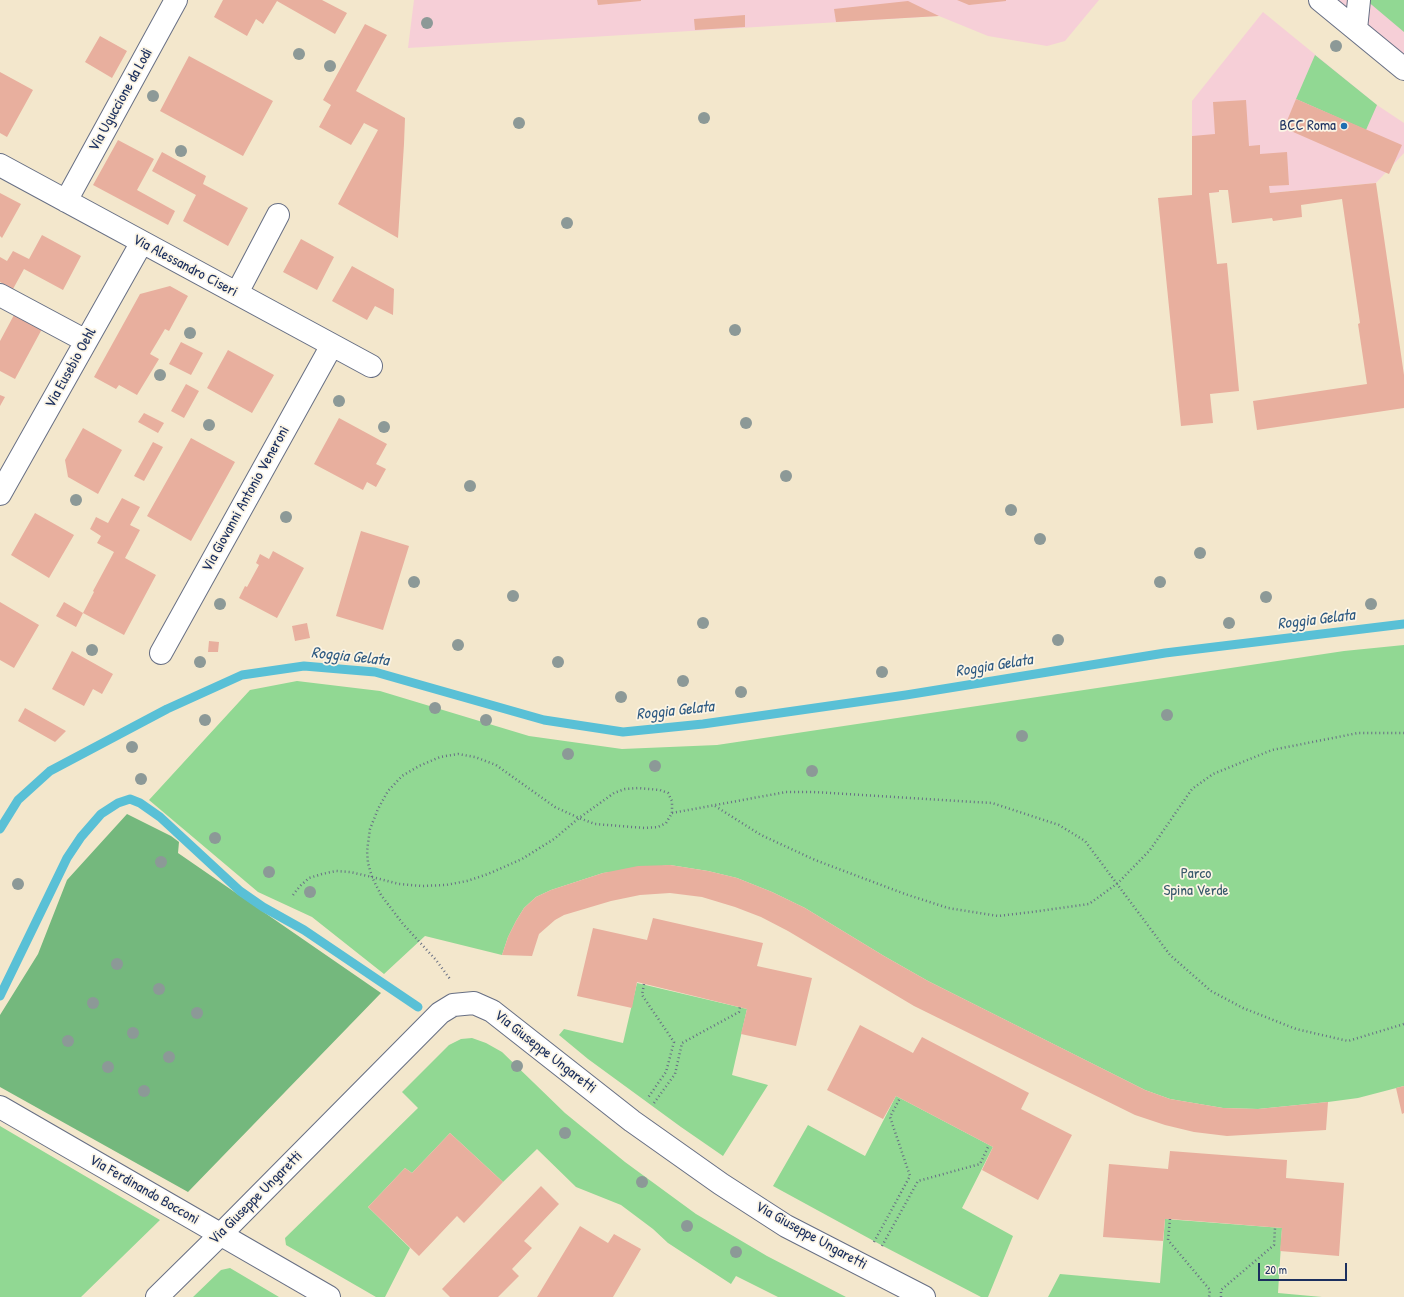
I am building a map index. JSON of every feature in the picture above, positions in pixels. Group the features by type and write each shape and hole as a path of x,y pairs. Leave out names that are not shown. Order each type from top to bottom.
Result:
{"street":[{"name":"Via Uguccione da Lodi","path":"66,201 176,0"},
{"path":"1320,0 1404,69"},
{"path":"1356,29 1359,0"},
{"name":"Via Alessandro Ciseri","path":"0,165 371,366"},
{"path":"237,293 278,215"},
{"name":"Via Eusebio Oehl","path":"0,494 142,242"},
{"path":"0,295 86,341"},
{"name":"Via Giovanni Antonio Veneroni","path":"161,653 332,345"},
{"name":"Via Giuseppe Ungaretti","path":"157,1297 440,1013 453,1005 474,1003 492,1011 632,1120 712,1179 786,1226 924,1297"},
{"name":"Via Ferdinando Bocconi","path":"0,1107 329,1297"}],"path":[{"path":"714,806 761,835 815,860 905,894 948,908 998,916 1089,904 1118,883 1150,850 1192,789 1214,774 1272,750 1358,733 1404,733"},
{"path":"293,895 309,878 336,871 350,872 372,877 399,884 422,886 446,885 467,881 488,874 522,859 554,839 580,818 614,792 638,788 660,790 668,794 672,801 672,813 666,823 658,827 645,828 595,824 580,818 555,807 496,765 475,757 458,754 440,757 419,766 402,776 388,791 378,809 370,829 367,851 368,863 372,877 381,895 403,924 436,960 448,976 454,990 453,1005"},
{"path":"672,813 786,792 813,792 992,802 1059,825 1085,841 1118,883 1170,955 1211,991 1244,1008 1296,1029 1348,1041 1404,1024"},
{"path":"632,1120 666,1072 674,1042 642,994 644,984"},
{"path":"632,1120 652,1106 675,1074 682,1043 739,1012 740,1007"},
{"path":"866,1267 874,1242 910,1176 890,1117 900,1098"},
{"path":"866,1267 883,1246 918,1181 980,1164 989,1145"},
{"path":"1170,1219 1168,1240 1210,1290 1209,1297"},
{"path":"1221,1297 1221,1290 1274,1245 1275,1228"}],"shaded area":[{"path":"414,0 1099,0 1065,41 1047,46 988,36 939,16 408,48"},
{"path":"1327,0 1404,0 1404,63"},
{"path":"1263,12 1377,105 1404,123 1404,153 1376,183 1270,193 1269,186 1219,190 1219,192 1192,195 1192,101"}],"green space":[{"path":"1366,0 1404,0 1404,32"},
{"path":"1315,55 1377,105 1366,130 1296,99"},
{"name":"Parco Spina Verde","path":"1404,645 1404,1086 1358,1098 1328,1102 1258,1109 1223,1108 1170,1099 1145,1090 928,981 805,908 772,892 737,878 708,871 670,865 603,873 551,890 536,897 524,908 516,921 508,937 502,955 425,936 384,974 312,917 258,892 149,800 250,690 297,681 380,691 529,736 622,749 717,745 1344,651"},
{"path":"127,814 171,836 179,842 178,853 381,993 188,1192 0,1087 0,1015 38,954 67,880"},
{"path":"637,983 747,1009 732,1075 768,1085 723,1156 588,1059 559,1035 564,1029 623,1043"},
{"path":"472,1038 486,1043 502,1052 565,1113 625,1162 696,1214 767,1256 846,1297 778,1297 736,1276 731,1284 668,1243 653,1229 621,1205 576,1187 537,1149 503,1182 450,1133 412,1173 405,1168 368,1207 410,1248 385,1297 376,1297 286,1245 285,1238 418,1108 402,1092 449,1045 461,1039"},
{"path":"896,1096 993,1147 962,1208 1013,1236 988,1297 981,1297 773,1186 808,1125 865,1156"},
{"path":"0,1126 160,1220 81,1297 0,1297"},
{"path":"1165,1219 1282,1228 1278,1293 1322,1297 1048,1297 1060,1274 1160,1283"},
{"path":"230,1268 279,1297 193,1297 221,1270"}],"building":[{"path":"223,0 322,0 347,13 335,34 277,1 263,24 256,19 247,36 214,17"},
{"path":"597,0 641,0 641,1 598,5"},
{"path":"957,0 1006,0 1006,1 969,5"},
{"path":"908,1 939,16 836,22 834,9"},
{"path":"745,15 745,27 695,30 694,19"},
{"path":"365,24 387,35 356,91 405,118 398,238 338,204 378,130 364,123 351,145 319,127 331,105 323,100"},
{"path":"100,36 127,51 112,78 85,62"},
{"path":"189,56 273,101 243,156 160,111"},
{"path":"0,72 33,90 7,137 0,133"},
{"path":"1296,99 1402,145 1389,174 1284,128"},
{"path":"1246,100 1249,146 1260,145 1260,154 1287,152 1289,185 1269,186 1270,193 1376,183 1404,375 1404,408 1257,430 1253,401 1367,384 1358,324 1360,323 1342,199 1301,205 1302,217 1273,221 1272,218 1232,223 1228,190 1219,190 1219,192 1209,193 1217,264 1227,263 1239,391 1210,394 1213,423 1181,426 1158,198 1192,195 1192,136 1215,134 1213,102"},
{"path":"118,140 154,159 137,190 175,211 168,225 93,185"},
{"path":"162,152 206,176 203,184 248,208 228,246 183,221 196,195 152,171"},
{"path":"0,193 21,204 2,238 0,236"},
{"path":"42,235 81,256 63,290 24,269 13,289 0,282 0,257 7,261 13,251 29,259"},
{"path":"301,239 334,257 317,290 283,272"},
{"path":"352,266 394,289 393,315 375,306 367,320 332,301"},
{"path":"170,286 188,296 169,331 165,329 150,354 159,359 137,395 119,385 116,389 94,377 140,294"},
{"path":"14,315 42,329 15,379 0,371 0,341"},
{"path":"181,342 203,353 191,375 169,364"},
{"path":"228,350 274,375 252,413 207,388"},
{"path":"186,384 199,391 184,418 171,411"},
{"path":"0,395 5,397 0,406"},
{"path":"144,413 164,423 158,433 138,422"},
{"path":"339,418 387,444 376,464 386,469 376,487 367,482 363,490 314,464"},
{"path":"83,428 122,450 98,494 68,477 65,460"},
{"path":"191,438 235,462 191,541 147,516"},
{"path":"153,442 163,447 144,481 134,476"},
{"path":"122,498 140,507 130,525 140,530 125,558 156,575 124,635 83,613 114,552 97,543 101,536 90,529 96,517 108,523"},
{"path":"35,513 74,535 49,578 11,555"},
{"path":"361,531 409,546 383,630 336,616"},
{"path":"273,551 304,568 277,618 239,598 259,565 256,563 260,554 269,559"},
{"path":"0,602 39,625 14,668 0,660"},
{"path":"64,602 83,613 76,627 56,616"},
{"path":"307,623 310,638 295,641 292,626"},
{"path":"209,641 219,642 218,652 208,652"},
{"path":"72,651 113,674 102,694 93,689 84,706 52,689"},
{"path":"25,708 66,731 55,742 18,721"},
{"path":"670,865 708,871 737,878 772,892 805,908 928,981 1145,1090 1170,1099 1223,1108 1258,1109 1328,1102 1326,1130 1227,1136 1194,1132 1165,1125 1135,1115 914,1006 788,931 761,917 702,897 670,893 640,895 611,901 564,915 555,920 539,934 532,956 502,955 508,937 516,921 524,908 536,897 551,890 603,873 638,866"},
{"path":"653,918 763,943 757,966 812,978 796,1046 741,1034 747,1009 637,982 632,1008 577,996 593,928 647,940"},
{"path":"860,1025 913,1053 922,1037 1029,1093 1021,1109 1072,1135 1038,1200 982,1170 993,1147 896,1096 883,1119 827,1090"},
{"path":"1404,1086 1404,1113 1402,1114 1396,1088"},
{"path":"450,1133 503,1182 464,1223 457,1216 419,1256 368,1207 405,1168 412,1173"},
{"path":"1170,1151 1287,1160 1286,1178 1344,1183 1339,1256 1280,1251 1282,1228 1165,1219 1163,1241 1103,1237 1109,1164 1168,1169"},
{"path":"541,1186 559,1204 524,1241 532,1248 512,1269 519,1276 498,1297 450,1297 442,1289"},
{"path":"580,1226 608,1243 614,1234 641,1249 613,1297 537,1297"}],"waterway":[{"name":"Roggia Gelata","path":"0,829 18,800 50,771 167,709 242,675 304,666 375,672 544,720 623,732 703,724 906,695 1165,653 1404,624"},
{"path":"0,996 67,858 81,837 101,814 118,803 130,799 140,803 160,817 240,891 263,907 304,930 418,1007"}],"place":[{"name":"BCC Roma","path":"1344,126"}]}
